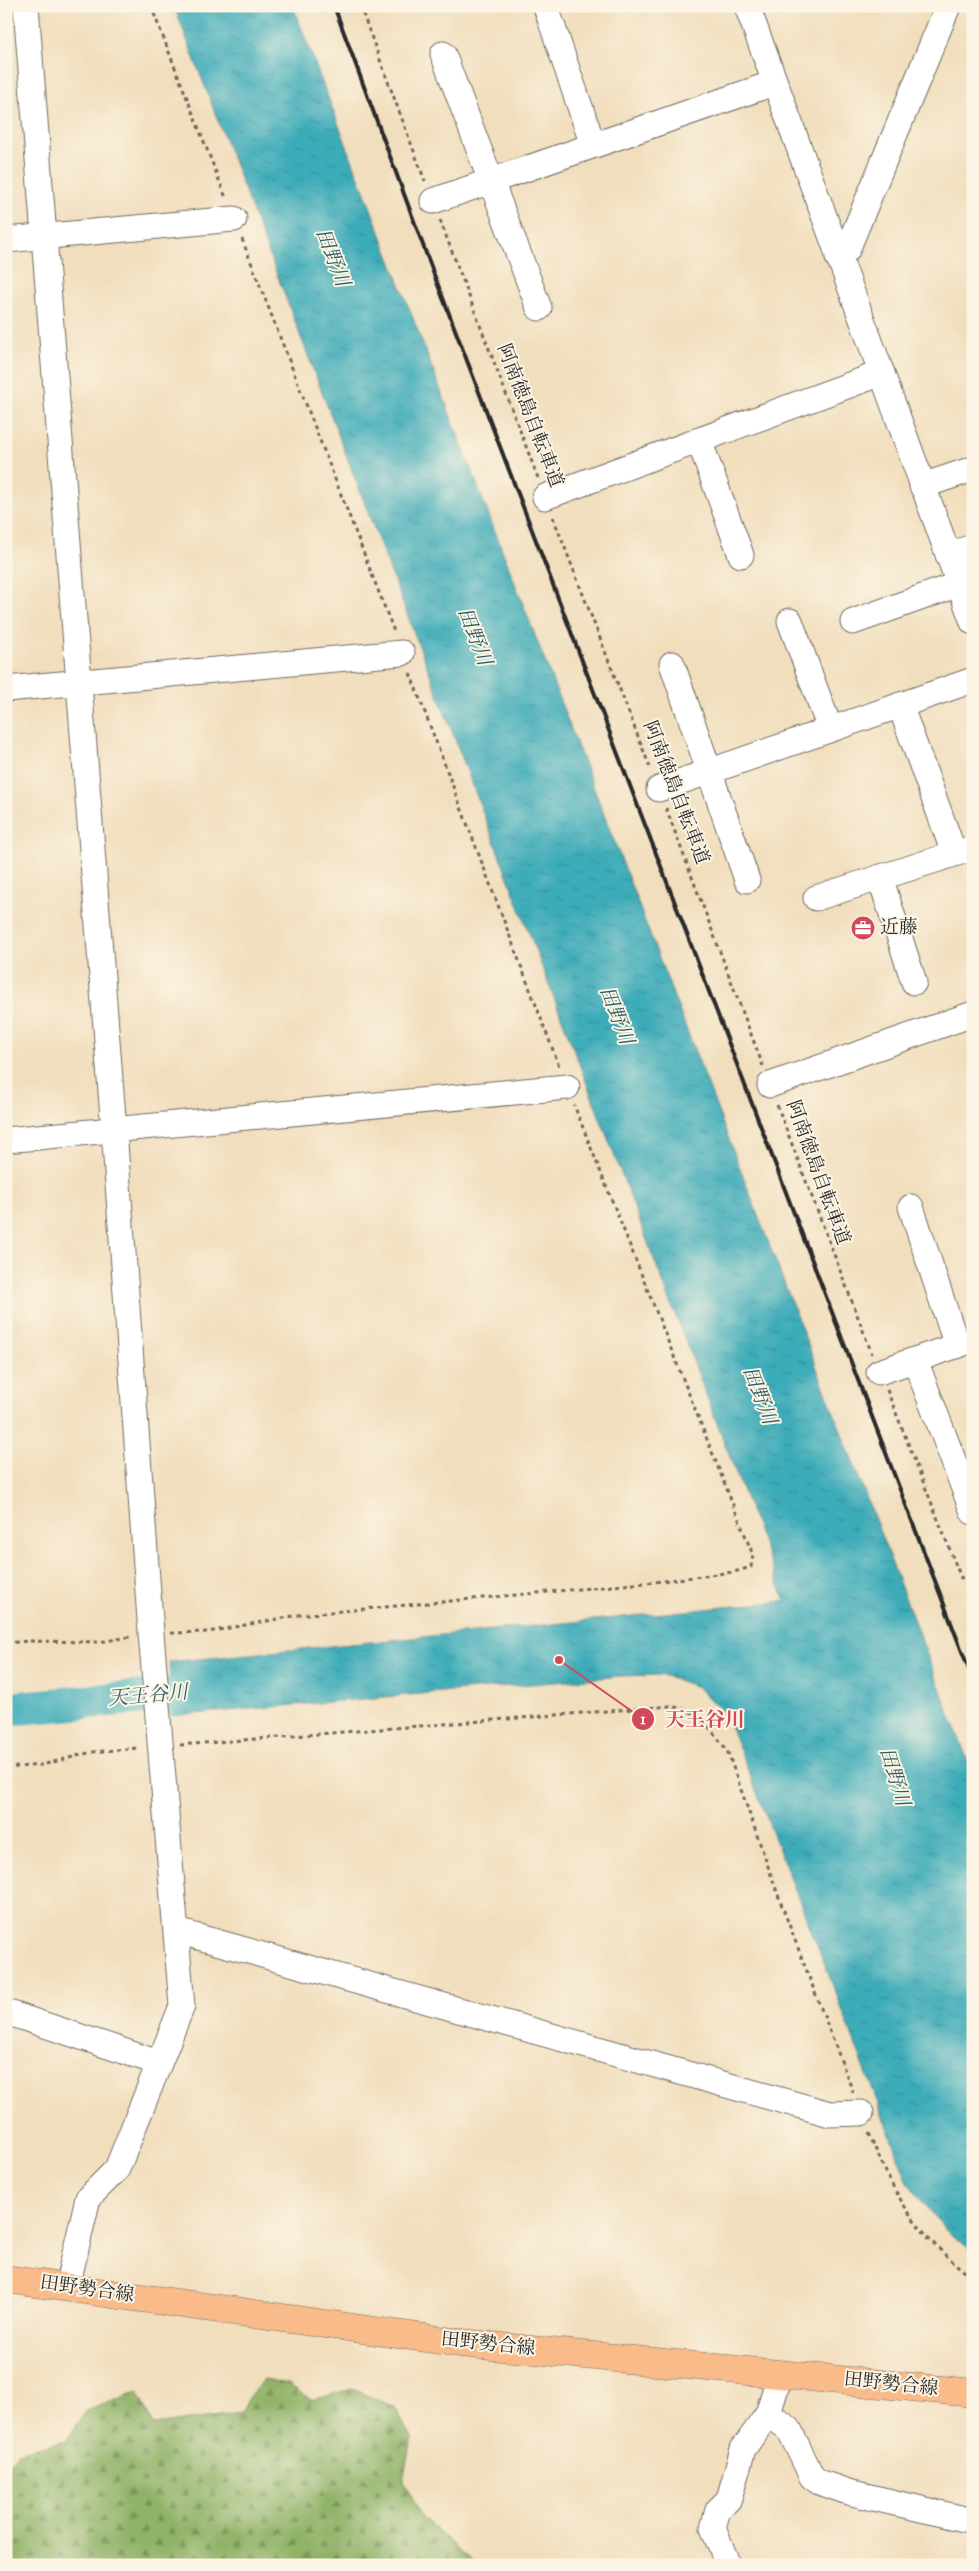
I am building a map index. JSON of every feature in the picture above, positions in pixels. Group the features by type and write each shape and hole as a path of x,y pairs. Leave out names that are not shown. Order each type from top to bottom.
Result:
{"main road":[{"name":"田野勢合線","path":"6,2279 461,2343 973,2393"}],"street":[{"path":"26,6 182,2006 117,2169 88,2198 67,2287"},
{"path":"747,6 973,622"},
{"path":"838,258 847,250 948,6"},
{"path":"547,10 593,145"},
{"path":"443,54 539,308"},
{"path":"432,201 774,83"},
{"path":"6,240 234,219"},
{"path":"545,497 882,372"},
{"path":"699,440 741,555"},
{"path":"922,486 973,469"},
{"path":"948,555 973,547"},
{"path":"853,622 959,584"},
{"path":"790,621 830,729"},
{"path":"6,689 402,652"},
{"path":"672,664 711,771 747,880"},
{"path":"658,789 973,680"},
{"path":"816,898 964,851 900,705"},
{"path":"880,877 914,982"},
{"path":"770,1086 973,1014"},
{"path":"6,1140 567,1086"},
{"path":"879,1372 965,1343 911,1207"},
{"path":"914,1360 973,1512"},
{"path":"177,1932 830,2114 861,2113"},
{"path":"6,2012 159,2063"},
{"path":"728,2565 713,2528 718,2510 729,2499 743,2449 768,2414 780,2374"},
{"path":"768,2414 790,2429 798,2443 802,2461 812,2477 819,2482 848,2492 973,2521"}],"path":[{"path":"6,1643 28,1641 99,1642 152,1639 208,1632 299,1615 645,1583 734,1572 751,1567 753,1554 567,1086 402,652 152,6"},
{"name":"阿南徳島自転車道","path":"360,6 432,201 658,789 823,1229 960,1578 973,1573"},
{"path":"6,1768 42,1765 92,1752 160,1741 670,1706 688,1710 704,1721 727,1750 782,1906 886,2178 904,2208 946,2258 973,2278"}],"green space":[{"path":"264,2380 288,2384 311,2400 352,2389 395,2407 411,2438 403,2481 422,2517 476,2565 6,2565 6,2467 18,2452 67,2440 86,2411 137,2392 153,2425 241,2413 251,2394"}],"water":[{"name":"田野川","path":"174,6 293,6 973,1774 973,2251 947,2232 908,2183 832,1983 726,1715 697,1687 663,1675 622,1676 171,1716 169,1662 785,1601"}],"waterway":[{"name":"天王谷川","path":"6,1709 190,1693"}],"railway":[{"path":"334,6 433,272 973,1680"}],"place":[{"name":"近藤","path":"863,928"},
{"name":"天王谷川","path":"559,1660"}]}
